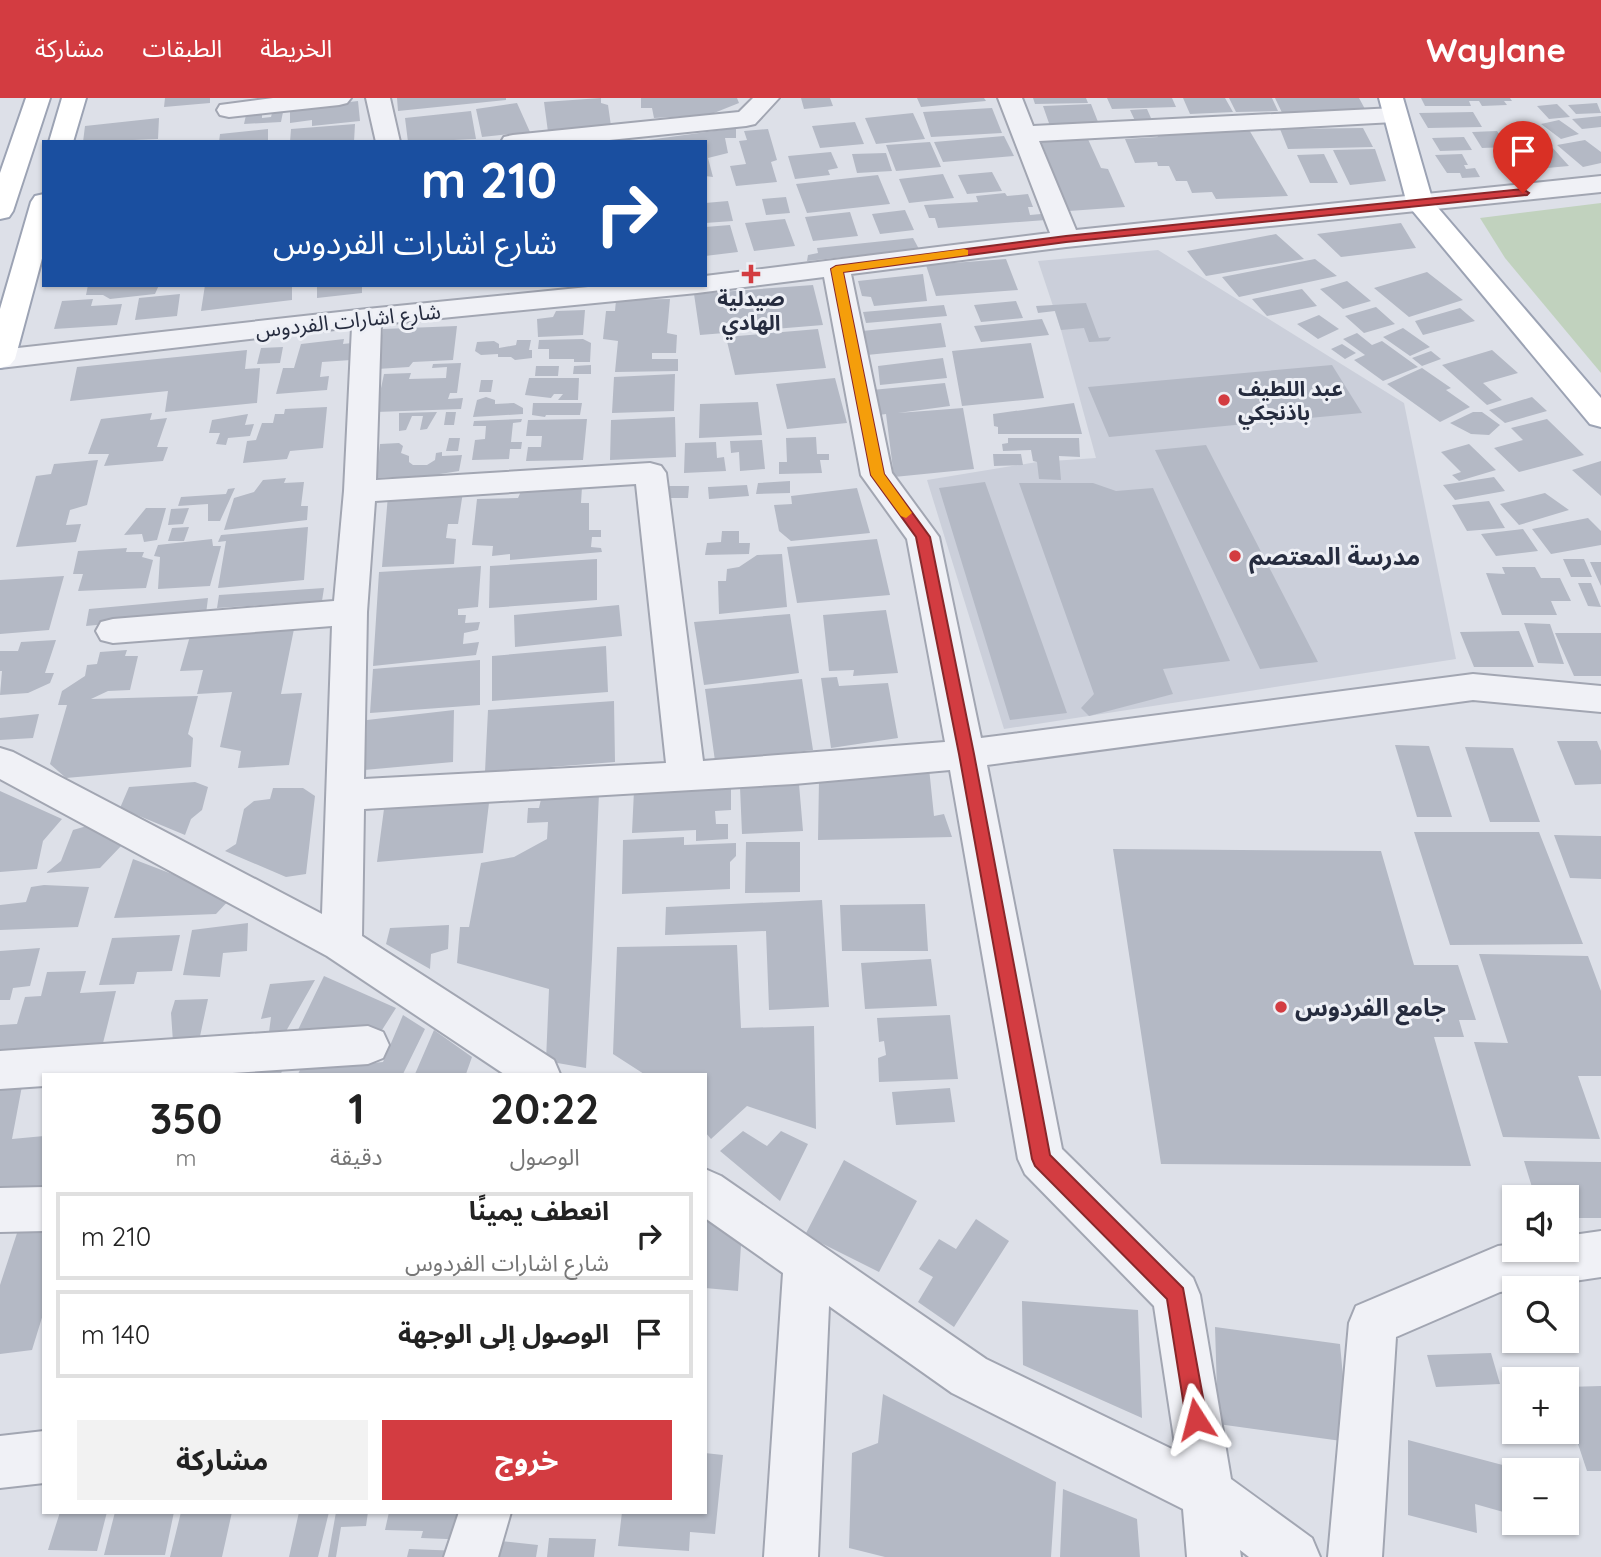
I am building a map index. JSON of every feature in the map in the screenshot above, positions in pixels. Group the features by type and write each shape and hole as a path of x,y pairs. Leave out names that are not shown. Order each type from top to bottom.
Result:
{"main road":[{"path":"0,211 38,98"},
{"path":"62,140 74,98"},
{"path":"1393,107 1420,204 1601,417"},
{"path":"0,359 42,209"}],"street":[{"path":"229,110 339,98"},
{"path":"378,98 388,140"},
{"path":"545,140 746,119 766,98"},
{"path":"1010,98 1066,239"},
{"path":"1024,134 1393,107"},
{"path":"707,284 1066,239 1601,184"},
{"path":"836,269 877,475 923,537 967,754 1041,1159 1176,1295 1208,1494 1214,1557"},
{"name":"شارع اشارات الفردوس","path":"0,359 367,317 667,287"},
{"path":"341,944 350,612 360,491 367,317"},
{"path":"360,491 650,473 686,774"},
{"path":"113,631 350,612"},
{"path":"347,795 794,770 967,754 1473,687 1601,699"},
{"path":"0,762 341,944 537,1073"},
{"path":"0,1070 368,1045"},
{"path":"707,1192 969,1376 1208,1494 1293,1557"},
{"path":"0,1210 42,1209"},
{"path":"1355,1557 1373,1323 1499,1269 1601,1254"},
{"path":"791,1557 807,1264"},
{"path":"0,1462 42,1457"},
{"path":"471,1557 484,1514"}],"shaded area":[{"path":"1158,250 1404,403 1456,659 1004,729 927,480 1037,462 1096,458 1061,330 1038,261"}],"green space":[{"path":"1601,203 1601,373 1505,258 1480,218"}],"building":[{"path":"165,98 210,98 210,103 164,107"},
{"path":"397,98 506,98 506,100 398,111"},
{"path":"601,98 601,103 608,105 611,126 548,132 544,102"},
{"path":"641,98 737,98 739,103 709,115 654,118 652,108 641,108"},
{"path":"801,98 830,98 833,106 804,109"},
{"path":"917,98 984,98 986,101 921,107"},
{"path":"1033,98 1086,98 1088,103 1035,104"},
{"path":"1107,98 1172,98 1176,107 1112,109"},
{"path":"1183,98 1225,98 1233,112 1190,114"},
{"path":"1229,98 1272,98 1278,111 1236,112"},
{"path":"1275,98 1359,98 1371,120 1286,121"},
{"path":"1421,98 1510,98 1512,101 1504,101 1507,105 1482,106 1479,101 1469,101 1471,106 1425,106"},
{"path":"358,101 360,121 312,126 312,120 290,123 290,109"},
{"path":"517,103 530,132 482,137 476,109"},
{"path":"1597,103 1601,113 1576,114 1568,105"},
{"path":"1091,104 1100,127 1051,129 1043,106"},
{"path":"1557,104 1570,117 1549,119 1537,106"},
{"path":"992,108 1002,133 931,137 923,112"},
{"path":"1147,109 1154,125 1137,125 1130,110"},
{"path":"471,111 476,139 408,140 405,118"},
{"path":"283,112 281,122 244,124 246,115 262,114 262,118"},
{"path":"1473,112 1482,127 1428,128 1419,113"},
{"path":"913,113 925,139 876,144 865,118"},
{"path":"1601,116 1601,127 1582,129 1572,119"},
{"path":"159,118 158,139 83,140 85,126"},
{"path":"1559,120 1579,134 1561,139 1541,124"},
{"path":"855,122 864,144 820,148 812,126"},
{"path":"355,124 354,140 290,140 291,129"},
{"path":"736,128 736,138 725,138 728,153 708,158 713,177 707,176 707,140 648,140"},
{"path":"1248,128 1288,196 1216,199 1212,192 1192,193 1187,181 1176,181 1169,166 1158,166 1157,162 1135,163 1125,139 1158,137 1155,131"},
{"path":"1363,128 1373,147 1288,149 1280,129"},
{"path":"268,129 268,140 219,140 220,134"},
{"path":"768,129 777,160 771,162 777,182 736,186 730,166 746,164 739,141 747,140 744,131"},
{"path":"1528,129 1540,141 1519,143 1508,131"},
{"path":"1497,131 1508,147 1482,148 1472,132"},
{"path":"1004,136 1014,156 943,162 934,142"},
{"path":"1087,137 1101,168 1108,169 1125,207 1069,211 1040,139"},
{"path":"1464,137 1472,150 1440,151 1432,138"},
{"path":"1585,140 1601,152 1601,163 1583,167 1557,145"},
{"path":"930,142 941,167 896,171 886,145"},
{"path":"1551,146 1569,166 1536,169 1518,149"},
{"path":"1375,149 1386,181 1350,185 1333,150"},
{"path":"1517,151 1531,169 1512,170 1499,152"},
{"path":"831,152 838,168 828,170 830,175 795,179 788,156"},
{"path":"886,153 892,171 857,173 852,154"},
{"path":"1324,154 1338,183 1310,183 1297,155"},
{"path":"1462,154 1468,165 1464,165 1466,169 1475,168 1480,177 1462,178 1460,173 1447,173 1435,155"},
{"path":"992,172 1002,191 967,194 958,175"},
{"path":"943,174 954,198 909,203 899,179"},
{"path":"878,175 890,204 807,213 796,184"},
{"path":"1005,193 1007,196 1028,194 1033,207 1028,207 1030,215 1041,214 1046,220 938,228 935,218 929,218 924,205 978,202 976,196"},
{"path":"786,197 790,213 766,215 762,199"},
{"path":"728,201 733,221 707,223 707,203"},
{"path":"905,210 914,230 880,234 872,214"},
{"path":"850,212 858,236 813,241 805,217"},
{"path":"785,219 795,246 754,251 745,223"},
{"path":"1401,223 1416,248 1341,257 1317,234"},
{"path":"730,225 738,252 707,256 707,227"},
{"path":"1276,234 1304,259 1206,276 1187,251"},
{"path":"913,238 919,249 807,261 808,255 818,253 817,248"},
{"path":"1006,259 1018,290 936,296 926,265"},
{"path":"1315,259 1337,276 1239,297 1222,277"},
{"path":"1427,272 1463,300 1409,317 1374,288"},
{"path":"923,274 927,301 874,306 871,297 862,296 858,281"},
{"path":"1347,281 1371,301 1343,309 1320,289"},
{"path":"813,285 823,325 700,335 694,294"},
{"path":"88,287 158,287 155,294 110,299 103,295 86,295"},
{"path":"205,287 292,287 292,300 201,311"},
{"path":"317,287 362,287 362,293 317,298"},
{"path":"1302,289 1317,306 1267,316 1252,299"},
{"path":"180,294 177,316 135,320 139,298"},
{"path":"93,299 91,306 122,304 117,325 54,329 62,301"},
{"path":"670,299 667,333 677,335 676,353 652,353 652,359 678,359 678,371 615,372 618,341 603,339 606,311 615,311 616,300"},
{"path":"1016,301 1023,318 981,322 974,305"},
{"path":"1086,303 1099,338 1111,337 1108,341 1089,342 1084,328 1061,330 1055,311 1038,313 1036,306"},
{"path":"944,305 947,316 866,323 863,312"},
{"path":"1376,307 1395,324 1364,333 1345,316"},
{"path":"1460,308 1475,321 1423,335 1415,321"},
{"path":"585,310 583,335 538,337 537,319 553,317 556,311"},
{"path":"1319,315 1339,329 1318,339 1297,324"},
{"path":"1042,319 1049,335 981,342 974,326"},
{"path":"941,323 946,347 867,355 862,331"},
{"path":"457,326 453,360 413,362 409,367 377,369 383,329"},
{"path":"1403,328 1430,347 1410,356 1383,337"},
{"path":"818,329 826,368 735,375 726,337"},
{"path":"1357,333 1372,345 1382,341 1418,367 1383,381 1354,360 1365,355 1343,339"},
{"path":"344,339 343,344 352,343 351,360 322,362 320,377 329,376 327,390 276,394 283,368 294,368 301,344"},
{"path":"583,339 591,343 590,362 549,359 549,349 538,349 539,340"},
{"path":"517,340 531,340 529,350 532,350 532,358 515,360 511,357 498,357 498,354 481,355 475,351 477,342 494,341 499,344 499,348 516,345"},
{"path":"1031,343 1044,398 962,406 952,351"},
{"path":"1342,344 1356,353 1345,359 1331,349"},
{"path":"283,347 280,363 257,364 261,348"},
{"path":"247,350 245,369 260,368 257,403 165,412 168,391 70,401 77,367"},
{"path":"1492,350 1518,373 1483,383 1502,400 1487,405 1442,365"},
{"path":"1431,351 1441,359 1422,366 1412,358"},
{"path":"943,358 947,378 880,385 878,366"},
{"path":"461,363 457,393 450,393 448,399 463,398 461,409 376,412 384,374 411,373 409,379 446,378 447,367 432,368 433,364"},
{"path":"591,365 591,374 573,374 574,366"},
{"name":"عبد اللطيف باذنجكي","path":"1332,365 1362,413 1109,437 1088,387"},
{"path":"536,366 559,366 558,376 535,376"},
{"path":"1422,368 1451,388 1446,390 1470,407 1440,422 1387,384"},
{"path":"675,374 674,411 612,413 614,377"},
{"path":"529,378 579,378 578,400 558,400 563,394 554,394 551,398 525,395"},
{"path":"835,378 847,423 787,429 776,384"},
{"path":"481,380 493,380 491,392 479,392"},
{"path":"945,383 950,406 898,413 963,408 974,469 894,477 886,414 879,415 872,390"},
{"path":"486,397 495,400 495,404 514,403 523,408 523,414 473,417 477,400"},
{"path":"1532,397 1547,411 1505,423 1489,410"},
{"path":"758,402 762,435 699,438 700,404"},
{"path":"533,403 582,403 580,415 545,417 532,415"},
{"path":"1074,403 1082,434 998,434 998,427 994,426 993,414"},
{"path":"327,407 323,448 290,451 287,459 243,463 247,441 256,440 262,423 273,423 275,414 284,414 285,409"},
{"path":"437,412 427,429 420,430 423,416 412,416 406,430 399,431 399,413"},
{"path":"446,412 456,412 454,425 444,425"},
{"path":"1473,412 1482,412 1500,425 1489,435 1471,434 1450,423"},
{"path":"152,413 150,420 167,418 157,447 168,447 163,461 104,466 109,454 88,454 101,419"},
{"path":"248,414 245,425 254,424 250,436 228,438 226,445 216,444 220,433 209,433 212,420"},
{"path":"675,417 676,457 610,460 611,420"},
{"path":"522,419 521,422 513,423 511,442 522,442 521,449 510,449 509,459 472,460 475,440 485,439 486,426 473,426 474,421"},
{"path":"587,419 583,460 526,461 528,447 541,447 542,436 526,436 528,420"},
{"path":"1547,419 1584,455 1519,472 1494,448 1523,440 1511,428"},
{"path":"816,437 817,454 829,454 829,460 820,460 822,473 779,474 779,462 787,462 786,438"},
{"path":"449,438 460,438 458,451 446,451"},
{"path":"1008,438 1079,438 1080,457 1059,456 1061,480 1039,479 1037,462 1033,461 1031,450 1003,451 1002,444 1008,443"},
{"path":"762,440 765,469 740,471 739,452 731,453 730,441"},
{"path":"716,442 717,458 724,457 726,471 684,473 685,443"},
{"path":"399,443 403,446 401,453 409,456 409,462 413,465 427,465 435,460 436,453 442,452 442,456 462,455 459,471 440,474 437,479 397,482 397,477 376,478 380,444"},
{"path":"1469,444 1496,470 1459,481 1452,475 1461,472 1441,452"},
{"name":"مدرسة المعتصم","path":"1206,445 1318,662 1260,669 1155,450"},
{"path":"993,454 1021,454 1023,465 994,466"},
{"path":"98,460 87,505 70,510 66,525 81,524 76,542 16,547 36,476 51,474 54,464"},
{"path":"1601,461 1601,496 1572,470"},
{"path":"1494,477 1505,491 1455,500 1443,485"},
{"path":"286,478 284,483 304,482 301,506 308,506 307,520 224,530 234,498 254,492 263,480"},
{"path":"790,481 790,493 756,494 758,483"},
{"path":"985,482 1067,713 1010,720 939,488"},
{"path":"1019,483 1093,483 1116,491 1153,488 1230,661 1163,669 1173,694 1089,716 1081,708 1094,694"},
{"path":"747,485 749,496 709,499 708,487"},
{"path":"662,486 689,486 688,498 661,498"},
{"path":"582,487 581,503 589,503 589,530 601,530 601,537 592,537 591,547 601,548 602,552 510,560 510,554 492,556 493,546 472,545 477,499 518,498 522,489"},
{"path":"235,488 220,521 208,521 208,504 178,506 181,497 226,494 228,489"},
{"path":"857,488 870,533 791,541 779,531 774,505 792,504 791,496"},
{"path":"463,492 458,524 448,524 446,538 456,539 454,564 382,567 388,495"},
{"path":"1545,493 1569,510 1519,525 1500,504"},
{"path":"1489,501 1505,528 1467,531 1452,505"},
{"path":"146,508 166,508 157,540 144,542 142,534 124,535"},
{"path":"189,508 183,524 168,525 171,509"},
{"path":"1588,518 1601,531 1601,545 1551,554 1532,529"},
{"path":"189,527 184,541 168,541 172,528"},
{"path":"308,527 304,580 218,588 226,541 218,542 221,535"},
{"path":"1523,529 1538,551 1496,556 1481,534"},
{"path":"722,531 739,531 739,543 750,543 749,554 705,555 707,543 721,542"},
{"path":"212,539 213,546 221,546 210,586 158,589 160,557 154,556 158,545"},
{"path":"877,539 890,595 797,603 787,547"},
{"path":"127,548 126,552 144,552 142,557 153,560 146,588 78,591 83,574 73,574 78,551"},
{"path":"782,554 787,607 719,614 718,581 726,581 727,569 739,567 757,555"},
{"path":"597,559 597,600 489,608 490,566"},
{"path":"1563,559 1584,559 1592,577 1571,577"},
{"path":"1590,562 1601,562 1601,586"},
{"path":"481,566 478,607 458,609 458,615 466,615 465,623 480,622 478,630 464,633 463,644 479,642 476,655 373,666 379,572"},
{"path":"1502,567 1535,567 1541,578 1560,578 1571,601 1551,601 1557,615 1502,615 1486,573 1505,574"},
{"path":"64,576 49,630 0,634 0,580"},
{"path":"1578,583 1591,583 1601,607 1588,606"},
{"path":"324,588 322,601 217,608 219,595"},
{"path":"208,598 206,614 86,626 89,609"},
{"path":"619,605 622,636 515,647 514,615"},
{"path":"886,610 898,673 853,676 854,670 829,671 823,615"},
{"path":"790,614 799,673 704,685 694,622"},
{"path":"1524,623 1550,624 1564,664 1538,663"},
{"path":"295,624 281,694 302,693 289,765 238,768 241,751 220,747 232,692 197,694 203,670 180,671 192,629"},
{"path":"1519,631 1534,667 1474,667 1460,632"},
{"path":"1555,633 1601,633 1601,676 1574,676"},
{"path":"56,640 45,673 54,673 50,683 28,693 0,695 0,651 18,651 21,642"},
{"path":"606,646 608,692 492,701 492,656"},
{"path":"127,650 125,656 138,656 130,690 108,691 91,699 198,696 188,734 193,738 191,767 66,778 50,764 67,705 58,705 62,691 85,676 87,665 97,664 100,652"},
{"path":"480,660 480,705 370,713 373,669"},
{"path":"837,677 839,686 888,683 898,738 831,748 821,678"},
{"path":"802,679 813,750 715,761 705,689"},
{"path":"614,701 615,762 485,772 488,710"},
{"path":"454,710 453,762 364,770 367,720"},
{"path":"39,714 33,738 0,740 0,718"},
{"path":"1557,741 1597,741 1601,751 1601,784 1575,785"},
{"path":"1395,745 1429,746 1452,817 1417,817"},
{"path":"1465,747 1513,748 1540,822 1490,822"},
{"path":"929,768 934,816 944,814 952,837 818,840 819,779"},
{"path":"195,782 208,787 202,810 191,819 185,835 120,808 129,787"},
{"path":"799,784 803,831 742,834 740,787"},
{"path":"731,785 731,810 715,811 716,824 728,824 728,839 696,841 696,830 632,833 634,790"},
{"path":"273,788 303,788 315,796 306,874 286,877 225,851 236,844 244,809 254,801 270,799"},
{"path":"0,791 62,819 43,841 37,869 0,872"},
{"path":"599,793 586,1068 546,1061 549,989 457,963 460,927 469,927 481,863 514,857 547,839 548,822 527,823 528,808 539,808 542,795"},
{"path":"483,796 489,803 483,853 377,862 384,809 418,807 432,799"},
{"path":"87,826 122,845 100,868 46,873 61,861 73,830"},
{"path":"1414,832 1539,832 1583,944 1450,945"},
{"path":"1554,835 1601,836 1601,879 1570,878"},
{"path":"684,837 684,845 736,843 736,856 730,862 730,889 622,894 623,840"},
{"path":"746,842 800,842 800,892 745,893"},
{"name":"جامع الفردوس","path":"1113,849 1381,851 1414,965 1458,965 1476,1020 1459,1020 1464,1037 1434,1037 1471,1166 1161,1164"},
{"path":"133,859 232,897 216,914 114,918"},
{"path":"31,887 89,887 78,927 0,930 0,905 26,902"},
{"path":"822,900 829,1007 769,1010 766,931 665,935 666,907"},
{"path":"925,904 928,951 842,951 840,905"},
{"path":"248,923 247,951 223,953 220,977 183,975 192,930"},
{"path":"449,925 448,949 431,954 430,969 386,944 390,928"},
{"path":"180,935 172,971 137,972 134,984 99,985 112,938"},
{"path":"737,945 741,1028 814,1026 816,1129 747,1106 711,1139 707,1134 707,1073 642,1073 613,1054 617,947"},
{"path":"40,948 30,986 13,988 10,1000 0,1000 0,951"},
{"path":"1479,954 1588,956 1601,991 1601,1076 1578,1076 1600,1139 1503,1137 1474,1042 1508,1043"},
{"path":"931,959 937,1006 865,1009 861,963"},
{"path":"86,971 80,993 116,991 101,1051 0,1057 0,1025 17,1024 25,997 41,996 47,972"},
{"path":"324,976 396,1008 382,1030 296,1034"},
{"path":"315,980 285,1033 269,1032 271,1017 261,1019 270,984"},
{"path":"208,999 199,1041 173,1042 171,1013 175,1000"},
{"path":"403,1015 425,1029 403,1073 298,1073 300,1070 383,1062"},
{"path":"950,1015 958,1079 879,1082 878,1058 886,1055 884,1041 879,1042 877,1018"},
{"path":"434,1030 472,1057 466,1073 415,1073"},
{"path":"283,1067 281,1073 185,1072"},
{"path":"22,1086 12,1139 42,1136 42,1199 0,1202 0,1088"},
{"path":"950,1088 955,1122 896,1125 892,1092"},
{"path":"743,1131 767,1146 781,1131 808,1144 780,1201 720,1151"},
{"path":"844,1160 917,1201 879,1272 805,1235"},
{"path":"1524,1161 1601,1162 1601,1218 1579,1218 1579,1185 1531,1185"},
{"path":"976,1219 1009,1241 954,1327 918,1302 933,1277 919,1269 939,1239 956,1249"},
{"path":"707,1220 741,1245 738,1291 707,1288"},
{"path":"42,1227 42,1318 32,1350 0,1354 0,1285 18,1230"},
{"path":"1022,1301 1138,1310 1142,1418 1023,1365"},
{"path":"1215,1327 1340,1344 1349,1442 1218,1424"},
{"path":"1491,1353 1500,1384 1436,1387 1427,1355"},
{"path":"1601,1386 1601,1471 1587,1471 1578,1444 1579,1387"},
{"path":"883,1394 1056,1482 1051,1557 885,1557 849,1548 852,1453 878,1443"},
{"path":"1408,1440 1502,1465 1502,1512 1475,1504 1477,1533 1408,1515"},
{"path":"707,1453 723,1455 715,1534 690,1532 689,1551 618,1546 622,1514 707,1514"},
{"path":"1063,1489 1137,1519 1140,1557 1060,1557"},
{"path":"59,1514 106,1514 97,1551 48,1550"},
{"path":"114,1514 174,1514 165,1555 104,1555"},
{"path":"181,1514 232,1514 222,1557 170,1557"},
{"path":"299,1514 329,1514 318,1557 289,1557"},
{"path":"336,1514 368,1514 366,1526 341,1527 336,1557 328,1557"},
{"path":"389,1514 477,1514 472,1540 421,1538 423,1531 385,1530"},
{"path":"549,1538 596,1539 594,1557 547,1557"},
{"path":"491,1540 538,1545 536,1557 487,1557"},
{"path":"409,1549 461,1551 460,1557 407,1557"}],"slow traffic":[{"path":"906,513 877,475 836,269 964,252"}],"place":[{"name":"صيدلية الهادي","path":"751,274"},
{"name":"عبد اللطيف باذنجكي","path":"1224,400"},
{"name":"مدرسة المعتصم","path":"1235,556"},
{"name":"جامع الفردوس","path":"1281,1007"}],"route":[{"path":"1196,1419 1176,1295 1041,1159 967,754 923,537 877,475 836,269 1066,239 1523,193"}]}
